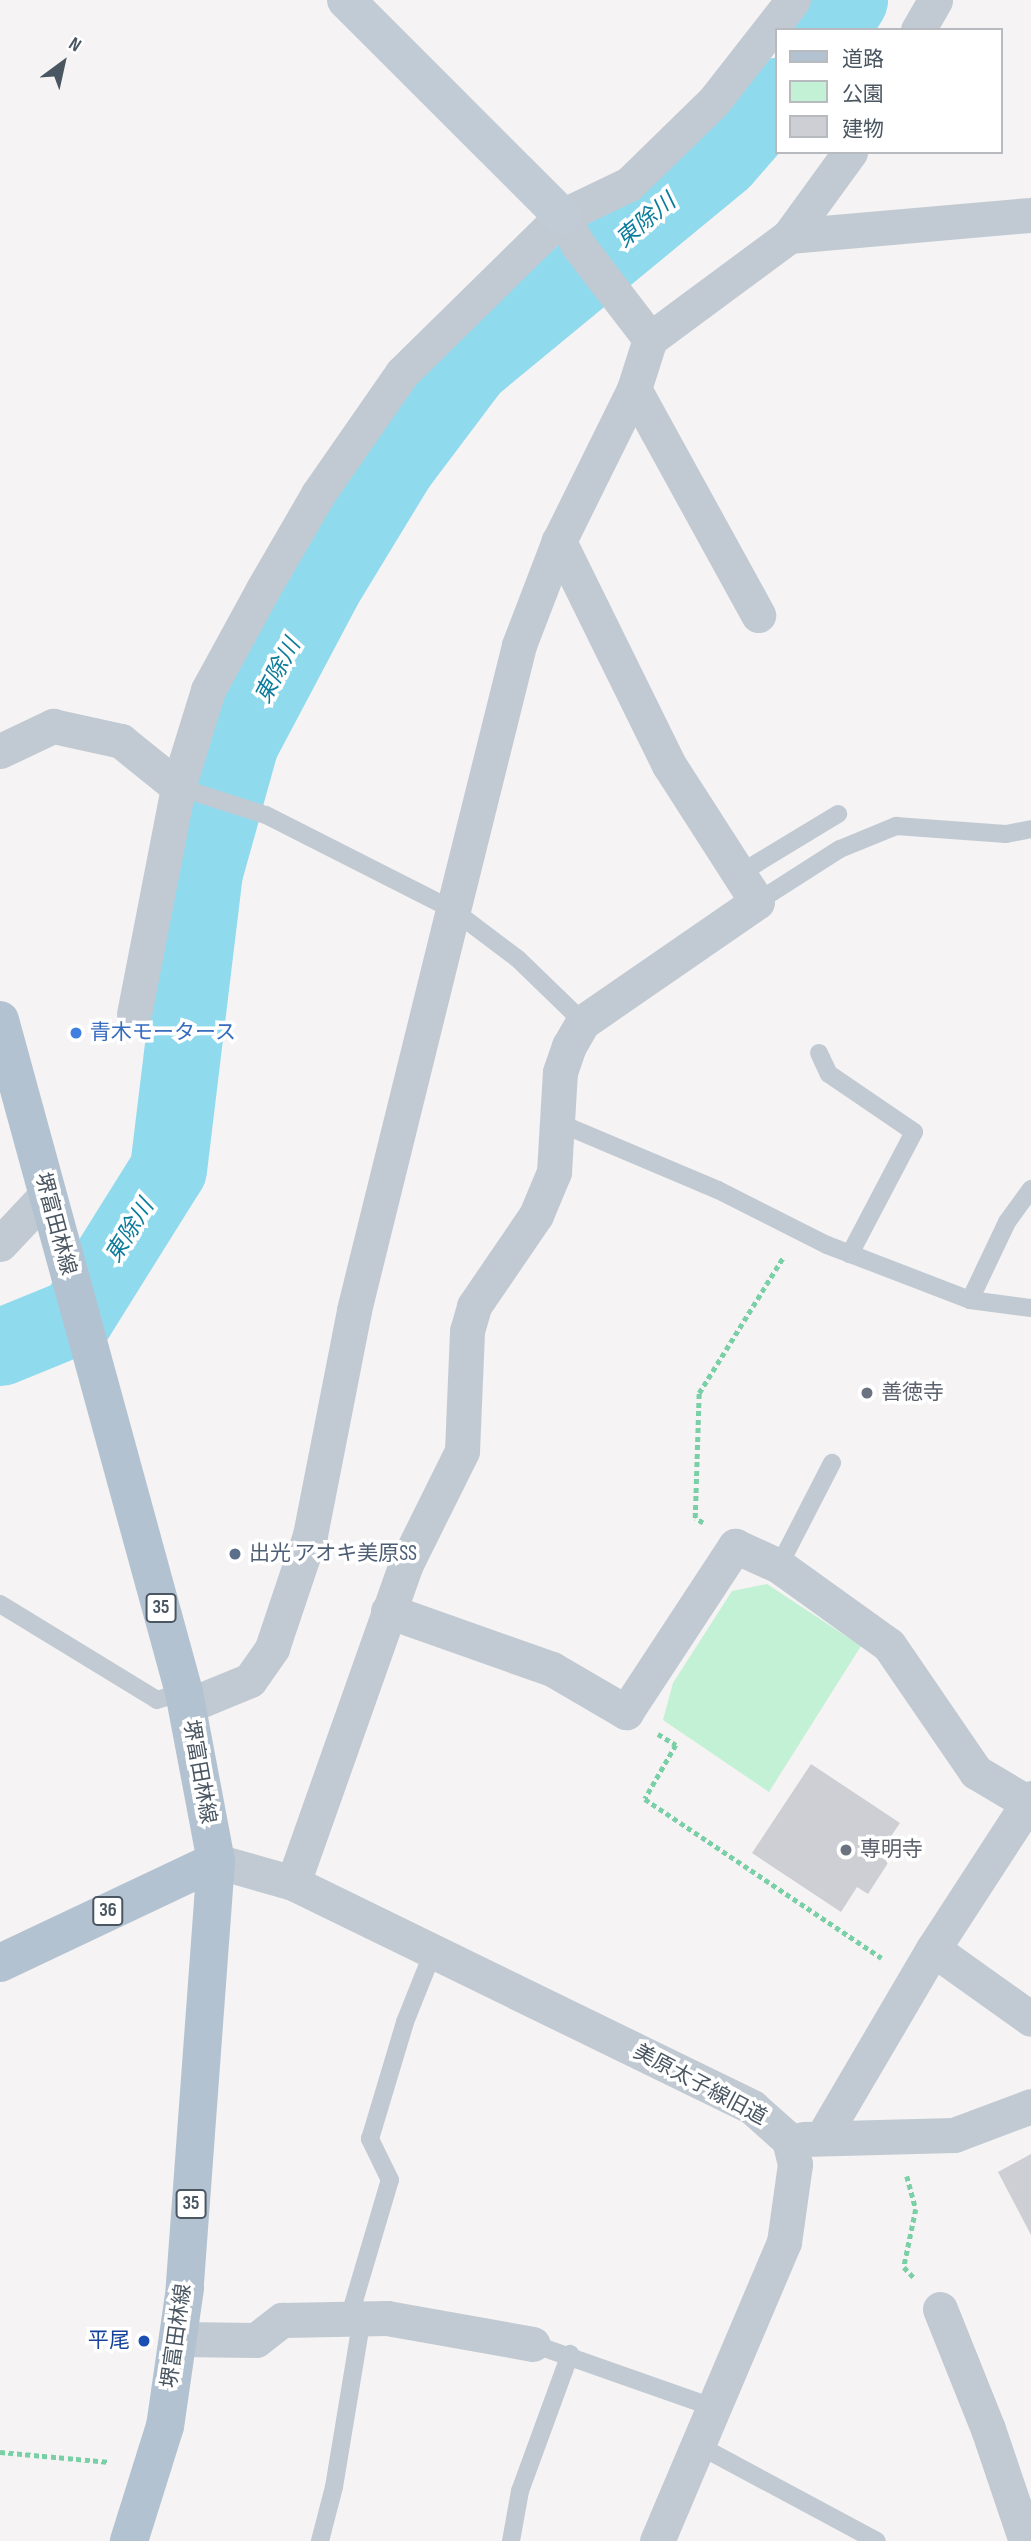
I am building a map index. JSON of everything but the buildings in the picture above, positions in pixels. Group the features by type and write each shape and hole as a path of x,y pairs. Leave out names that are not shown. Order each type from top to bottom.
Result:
{"main road":[{"name":"堺富田林線","path":"0,1020 186,1699 216,1861 178,2339 164,2426 129,2541"},
{"name":"36","path":"0,1963 216,1861"}],"street":[{"path":"186,1699 250,1680 272,1648 310,1535 354,1310 519,645 559,541 634,389 644,328 570,231 346,0"},
{"path":"134,1014 179,788 208,690 318,494 402,373 629,184 713,101 793,0"},
{"path":"919,28 934,0"},
{"path":"644,328 789,236 849,154"},
{"path":"789,236 1031,215"},
{"path":"634,389 758,615"},
{"path":"293,1883 388,1611 462,1451 467,1331 474,1306 537,1215 554,1172 560,1072 583,1022 748,888 669,765 559,541"},
{"path":"0,751 53,726 121,741 179,788"},
{"path":"0,1244 50,1204"},
{"path":"388,1611 552,1669 626,1712 735,1546 779,1566 889,1645 976,1772 1029,1800 915,1980 805,2139"},
{"name":"美原太子線旧道","path":"216,1861 293,1883 752,2107 805,2139 784,2242 712,2406 657,2541"},
{"path":"933,1949 1031,2019"},
{"path":"805,2139 954,2135 1031,2106"},
{"path":"940,2309 988,2429 1026,2541"},
{"path":"178,2339 256,2340 282,2320 387,2318 533,2344"}],"lane":[{"path":"179,788 266,815 453,910 518,959 583,1022"},
{"path":"748,888 838,814"},
{"path":"748,888 896,826 1006,834 1031,829"},
{"path":"819,1053 828,1074 914,1132 850,1254"},
{"path":"557,1122 718,1190 850,1254 970,1300 1031,1308"},
{"path":"970,1300 1007,1222 1031,1189"},
{"path":"779,1566 832,1463"},
{"path":"0,1604 157,1700 186,1699"},
{"path":"320,2541 334,2487 355,2318 390,2180 370,2139 405,2022 433,1952"},
{"path":"533,2344 570,2354 712,2406"},
{"path":"511,2541 520,2491 570,2354"},
{"path":"696,2444 877,2541"}],"path":[{"path":"735,1546 695,1518 699,1393 799,1231"},
{"path":"626,1712 676,1745 645,1799 915,1980"},
{"path":"902,2171 909,2179 916,2208 904,2267 940,2309"},
{"path":"0,2452 153,2464"}],"green space":[{"path":"767,1584 861,1646 769,1792 663,1720 673,1683 732,1591"}],"waterway":[{"name":"東除川","path":"831,28 849,0"},
{"name":"東除川","path":"0,1347 76,1316 168,1169 204,872 240,743 323,586 396,466 471,366 722,159 776,97"}],"place":[{"name":"青木モータース","path":"76,1033"},
{"name":"善徳寺","path":"867,1393"},
{"name":"出光 アオキ美原SS","path":"235,1554"},
{"name":"専明寺","path":"846,1850"},
{"name":"平尾","path":"144,2341"}]}
